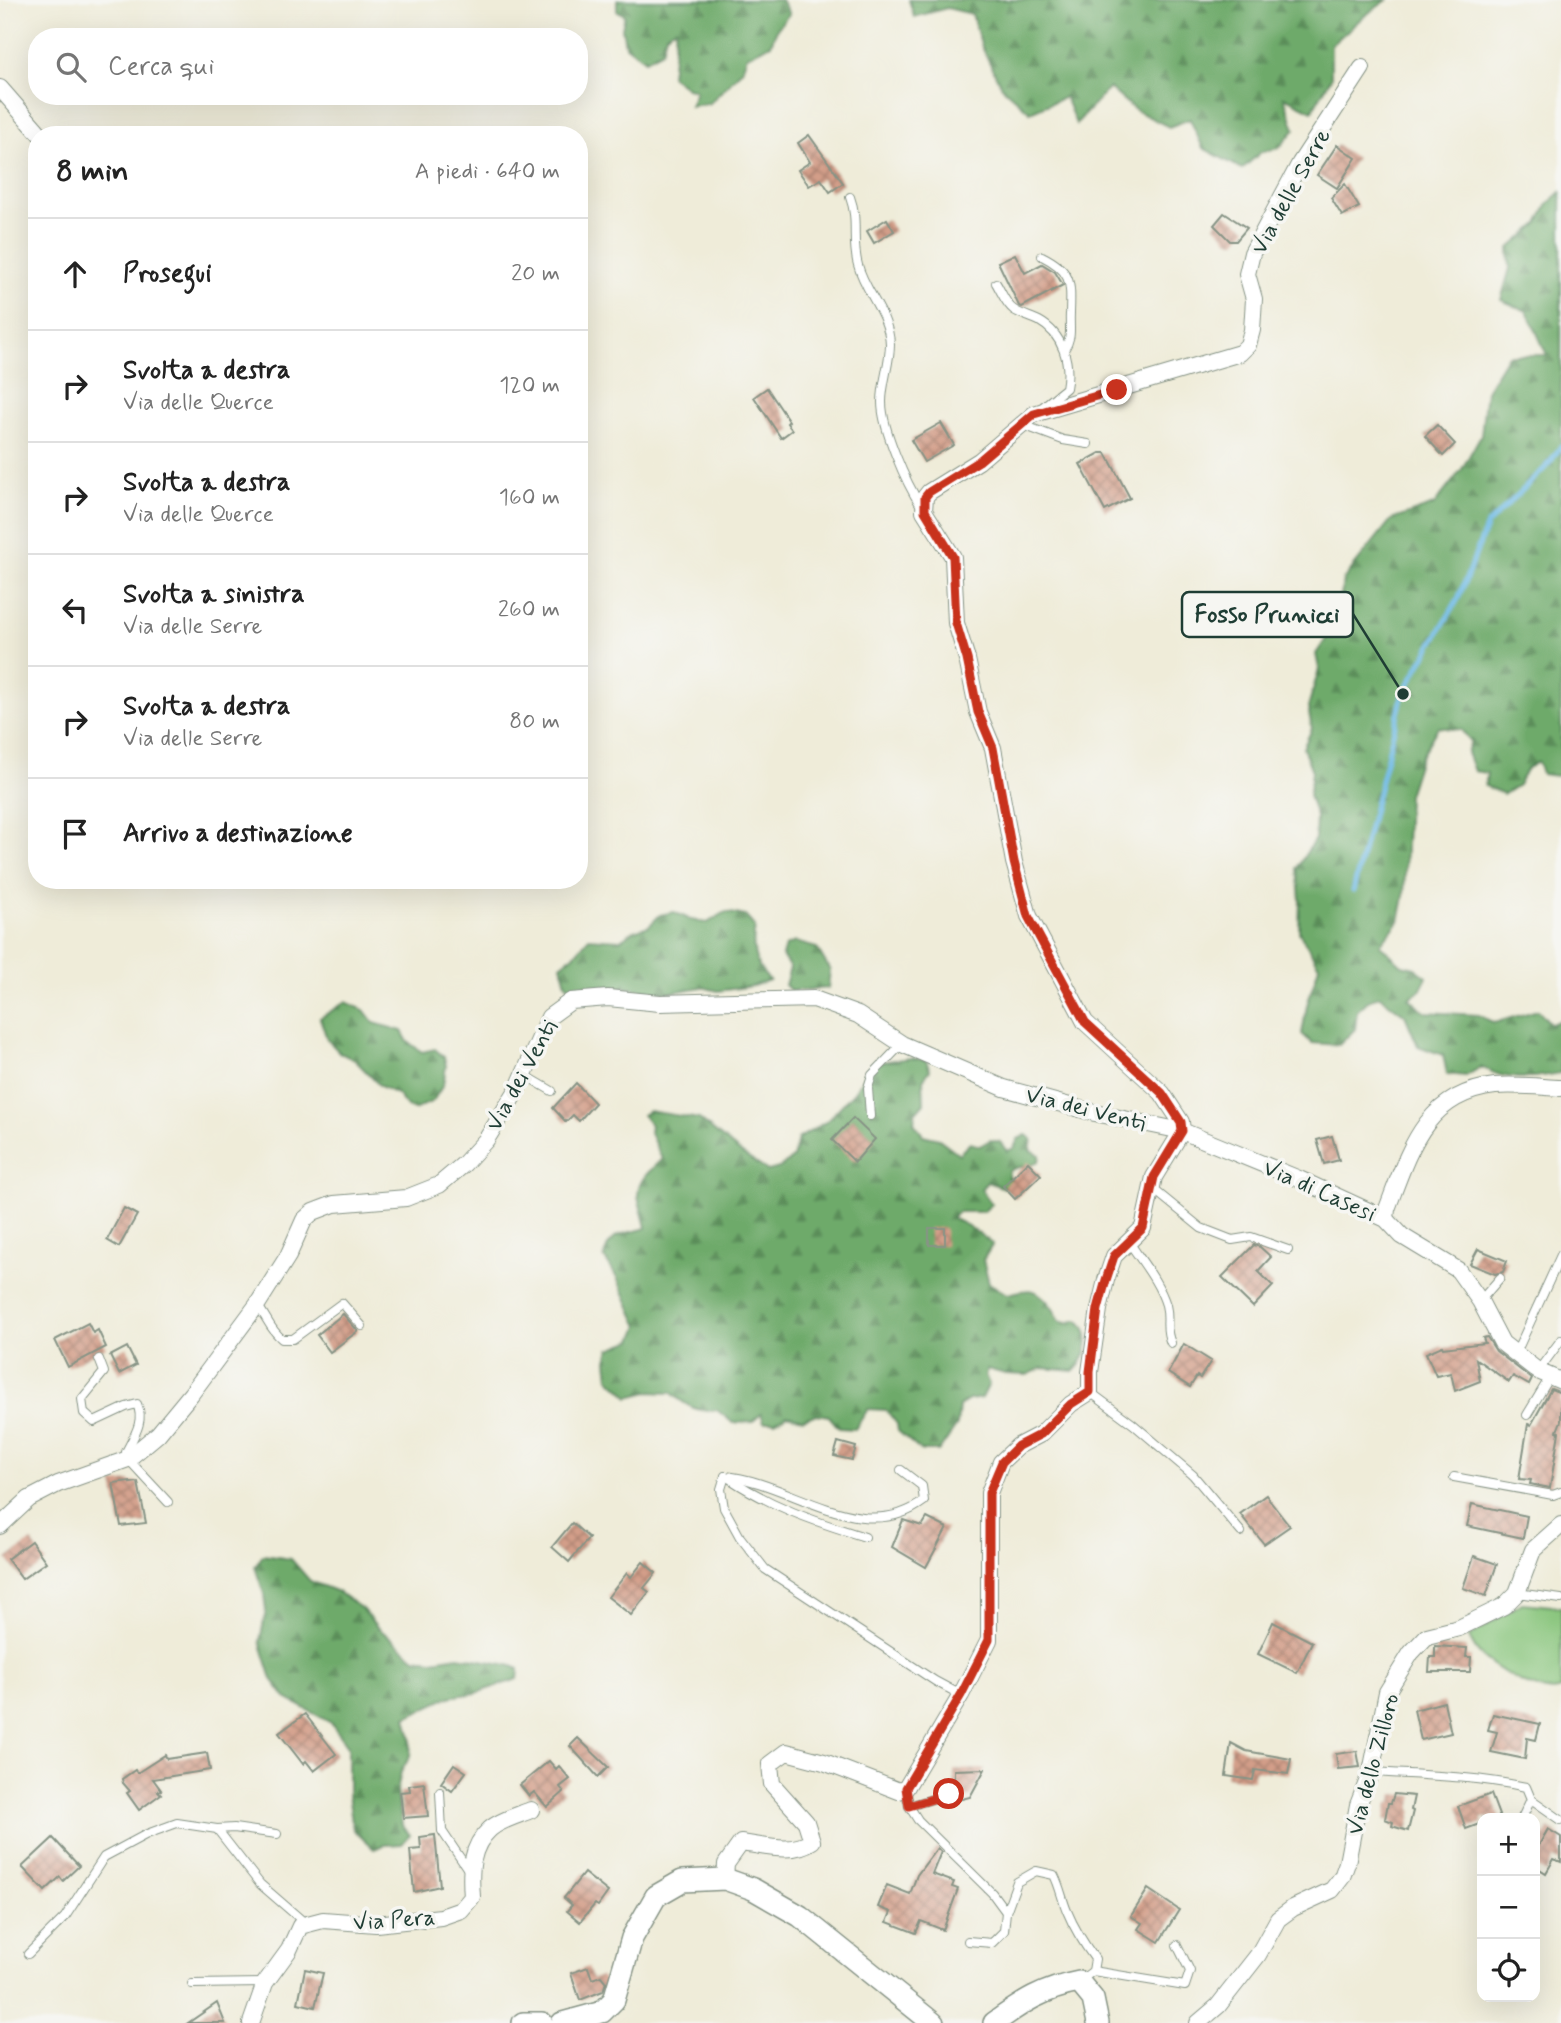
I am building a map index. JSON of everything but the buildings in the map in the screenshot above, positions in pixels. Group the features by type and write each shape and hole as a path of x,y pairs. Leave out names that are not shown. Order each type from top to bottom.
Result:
{"street":[{"name":"Via delle Serre","path":"925,511 925,497 929,492 979,461 1029,419 1233,356 1248,345 1254,299 1247,274 1252,253 1300,163 1362,68"},
{"path":"0,88 33,126"},
{"path":"725,1879 726,1864 741,1843 790,1850 801,1849 812,1841 806,1822 772,1784 770,1764 786,1752 824,1762 899,1791 906,1788 961,1695 989,1640 989,1493 1002,1462 1018,1446 1041,1434 1071,1404 1090,1392 1098,1309 1114,1256 1143,1228 1154,1177 1182,1131 1181,1122 1162,1093 1085,1022 1028,916 1014,862 993,748 978,712 956,623 953,557 925,511"},
{"name":"Via dei Venti","path":"0,1527 29,1499 58,1484 128,1459 158,1434 257,1305 288,1256 304,1220 313,1212 334,1204 406,1198 439,1185 464,1164 486,1140 517,1090 549,1017 571,1001 596,999 660,1003 814,999 858,1016 902,1044 1004,1088 1095,1114 1182,1131"},
{"path":"1385,1219 1418,1133 1439,1109 1468,1092 1496,1086 1561,1088"},
{"name":"Via di Casesi","path":"1182,1131 1299,1179 1385,1219 1402,1236 1458,1270 1480,1301 1502,1343 1550,1376"},
{"path":"1517,1593 1533,1550 1561,1525"},
{"name":"Via dello Zilloro","path":"1198,2023 1218,2006 1250,1965 1278,1919 1293,1908 1332,1890 1342,1877 1359,1805 1371,1772 1387,1692 1411,1653 1427,1636 1459,1628 1504,1606 1517,1593"},
{"name":"Via Pera","path":"306,1924 323,1920 376,1924 441,1917 461,1910 471,1897 470,1873 477,1845 491,1827 531,1810"},
{"path":"562,2023 602,2012 614,2000 632,1938 656,1896 682,1881 725,1879 753,1889 800,1916 933,2023"},
{"path":"251,2023 265,1983 289,1950 300,1926 306,1924"},
{"path":"994,2023 1022,2003 1053,1987 1086,1977 1098,2023"},
{"path":"523,2023 542,2023"}],"lane":[{"path":"850,197 856,215 853,243 859,269 880,308 890,343 881,404 891,442 914,494 925,511"},
{"path":"1042,256 1059,264 1069,278 1072,329 1070,341 1064,350"},
{"path":"996,283 1012,309 1042,323 1056,335 1064,350 1069,373 1066,388 1029,419 1063,440 1088,444"},
{"path":"870,1116 868,1088 872,1076 902,1044"},
{"path":"523,1074 552,1091"},
{"path":"1151,1188 1201,1227 1232,1240 1251,1237 1288,1250"},
{"path":"1129,1242 1160,1288 1167,1310 1165,1331 1171,1343"},
{"path":"1516,1353 1561,1255"},
{"path":"1480,1301 1500,1278"},
{"path":"257,1305 265,1314 273,1332 282,1339 293,1339 342,1303 362,1326"},
{"path":"1527,1415 1550,1376 1561,1340"},
{"path":"99,1359 104,1372 82,1399 84,1413 94,1422 136,1404 141,1414 138,1428 126,1452 128,1459 168,1502"},
{"path":"1090,1392 1193,1475 1241,1532"},
{"path":"725,1476 745,1478 830,1511 869,1518 909,1513 924,1502 922,1486 901,1470"},
{"path":"725,1476 721,1489 724,1508 740,1537 765,1569 935,1681 961,1695"},
{"path":"725,1476 754,1495 802,1518 864,1537"},
{"path":"1454,1477 1553,1495 1561,1492"},
{"path":"1517,1593 1561,1599"},
{"path":"1371,1772 1432,1775 1525,1787 1531,1799 1561,1820"},
{"path":"906,1788 909,1806 918,1820 992,1893 1006,1912"},
{"path":"440,1792 442,1831 470,1873"},
{"path":"909,1806 949,1794"},
{"path":"1524,1813 1531,1799"},
{"path":"28,1954 65,1917 104,1857 147,1834 177,1823 277,1834"},
{"path":"217,1829 260,1884 306,1924"},
{"path":"968,1941 992,1943 1004,1931 1006,1912 1017,1882 1036,1871 1054,1875 1063,1892 1066,1910 1095,1959 1086,1977 1185,1986 1190,1971 1177,1945"},
{"path":"192,1984 265,1983"}],"green space":[{"path":"617,0 781,0 789,14 777,29 771,44 747,56 742,70 710,103 690,106 696,90 687,88 671,76 676,28 666,34 662,51 645,60 625,45 622,28 625,15 617,11"},
{"path":"909,0 1387,0 1331,45 1331,78 1312,111 1284,97 1295,129 1279,148 1261,152 1242,169 1203,148 1190,119 1169,127 1135,110 1109,88 1076,124 1065,97 1030,112 1001,86 982,47 972,14 947,8 914,17"},
{"path":"1561,192 1561,774 1542,774 1538,762 1527,768 1518,785 1504,794 1485,786 1487,773 1474,771 1467,753 1471,741 1461,730 1438,727 1420,758 1408,795 1404,897 1399,921 1380,945 1402,965 1415,968 1427,977 1420,991 1409,998 1425,1012 1479,1015 1494,1023 1538,1010 1551,1024 1561,1020 1561,1073 1530,1078 1511,1077 1481,1067 1466,1076 1447,1074 1443,1055 1418,1046 1405,1015 1380,996 1370,999 1357,1011 1355,1029 1339,1045 1312,1043 1302,1034 1307,1005 1319,966 1299,932 1297,868 1315,839 1316,817 1309,795 1312,771 1303,748 1312,729 1308,707 1319,669 1316,654 1338,621 1343,580 1391,520 1434,505 1462,469 1481,435 1486,391 1508,355 1547,355 1527,311 1501,300 1510,268 1509,249 1538,224 1548,204"},
{"path":"674,912 691,920 707,923 726,912 745,916 755,927 755,955 769,980 753,986 718,991 702,987 668,993 620,987 575,990 566,984 561,965 589,938 620,940 649,926 660,915"},
{"path":"795,942 817,948 830,970 828,988 791,991 785,985 790,968 782,956 785,946"},
{"path":"346,1002 364,1010 374,1023 402,1031 408,1042 422,1052 435,1049 444,1057 446,1066 443,1085 433,1101 414,1110 407,1107 397,1094 380,1086 355,1060 340,1053 327,1039 320,1018"},
{"path":"911,1058 926,1060 930,1070 923,1080 924,1103 915,1113 914,1123 923,1135 939,1139 959,1154 970,1143 980,1146 990,1140 1000,1142 1007,1151 1014,1148 1018,1139 1026,1135 1032,1139 1030,1150 1040,1155 1039,1161 1009,1171 1008,1178 1017,1179 1011,1190 987,1182 981,1189 992,1204 983,1212 958,1212 952,1218 993,1244 983,1260 989,1283 1007,1294 1034,1291 1048,1302 1059,1321 1066,1323 1078,1320 1087,1339 1086,1352 1079,1365 1074,1371 1042,1368 1027,1375 1005,1374 987,1369 985,1376 989,1384 982,1398 969,1400 959,1406 957,1425 939,1451 921,1451 898,1431 897,1424 886,1410 868,1409 855,1429 839,1428 829,1416 817,1414 803,1419 787,1415 775,1422 764,1422 761,1414 752,1422 733,1423 717,1410 693,1408 672,1393 648,1392 629,1397 609,1378 607,1360 610,1349 633,1340 639,1326 619,1282 604,1258 614,1238 646,1228 638,1198 640,1184 662,1159 650,1133 651,1125 643,1115 649,1111 699,1119 768,1171 779,1168 793,1158 798,1139 827,1121 854,1092 873,1063"},
{"path":"263,1555 291,1559 310,1581 338,1592 362,1609 377,1627 415,1658 433,1660 458,1656 519,1669 518,1679 476,1693 449,1697 406,1717 411,1739 410,1756 401,1772 397,1790 402,1825 410,1835 402,1844 384,1845 374,1849 353,1829 348,1794 348,1746 331,1723 286,1698 272,1679 260,1641 266,1611 264,1594 255,1567"},
{"path":"1522,1603 1561,1607 1561,1689 1542,1689 1504,1672 1484,1658 1469,1637"}],"waterway":[{"path":"1353,891 1403,694 1458,599 1487,525 1549,464 1561,446"}],"place":[{"name":"Fosso Prunicci","path":"1403,694"}],"route":[{"path":"949,1794 909,1806 906,1788 961,1695 989,1640 989,1493 1002,1462 1018,1446 1041,1434 1071,1404 1090,1392 1098,1309 1114,1256 1143,1228 1154,1177 1182,1131 1181,1122 1162,1093 1085,1022 1028,916 1014,862 993,748 978,712 956,623 953,557 925,511 925,497 979,461 1034,414 1117,390"}]}
